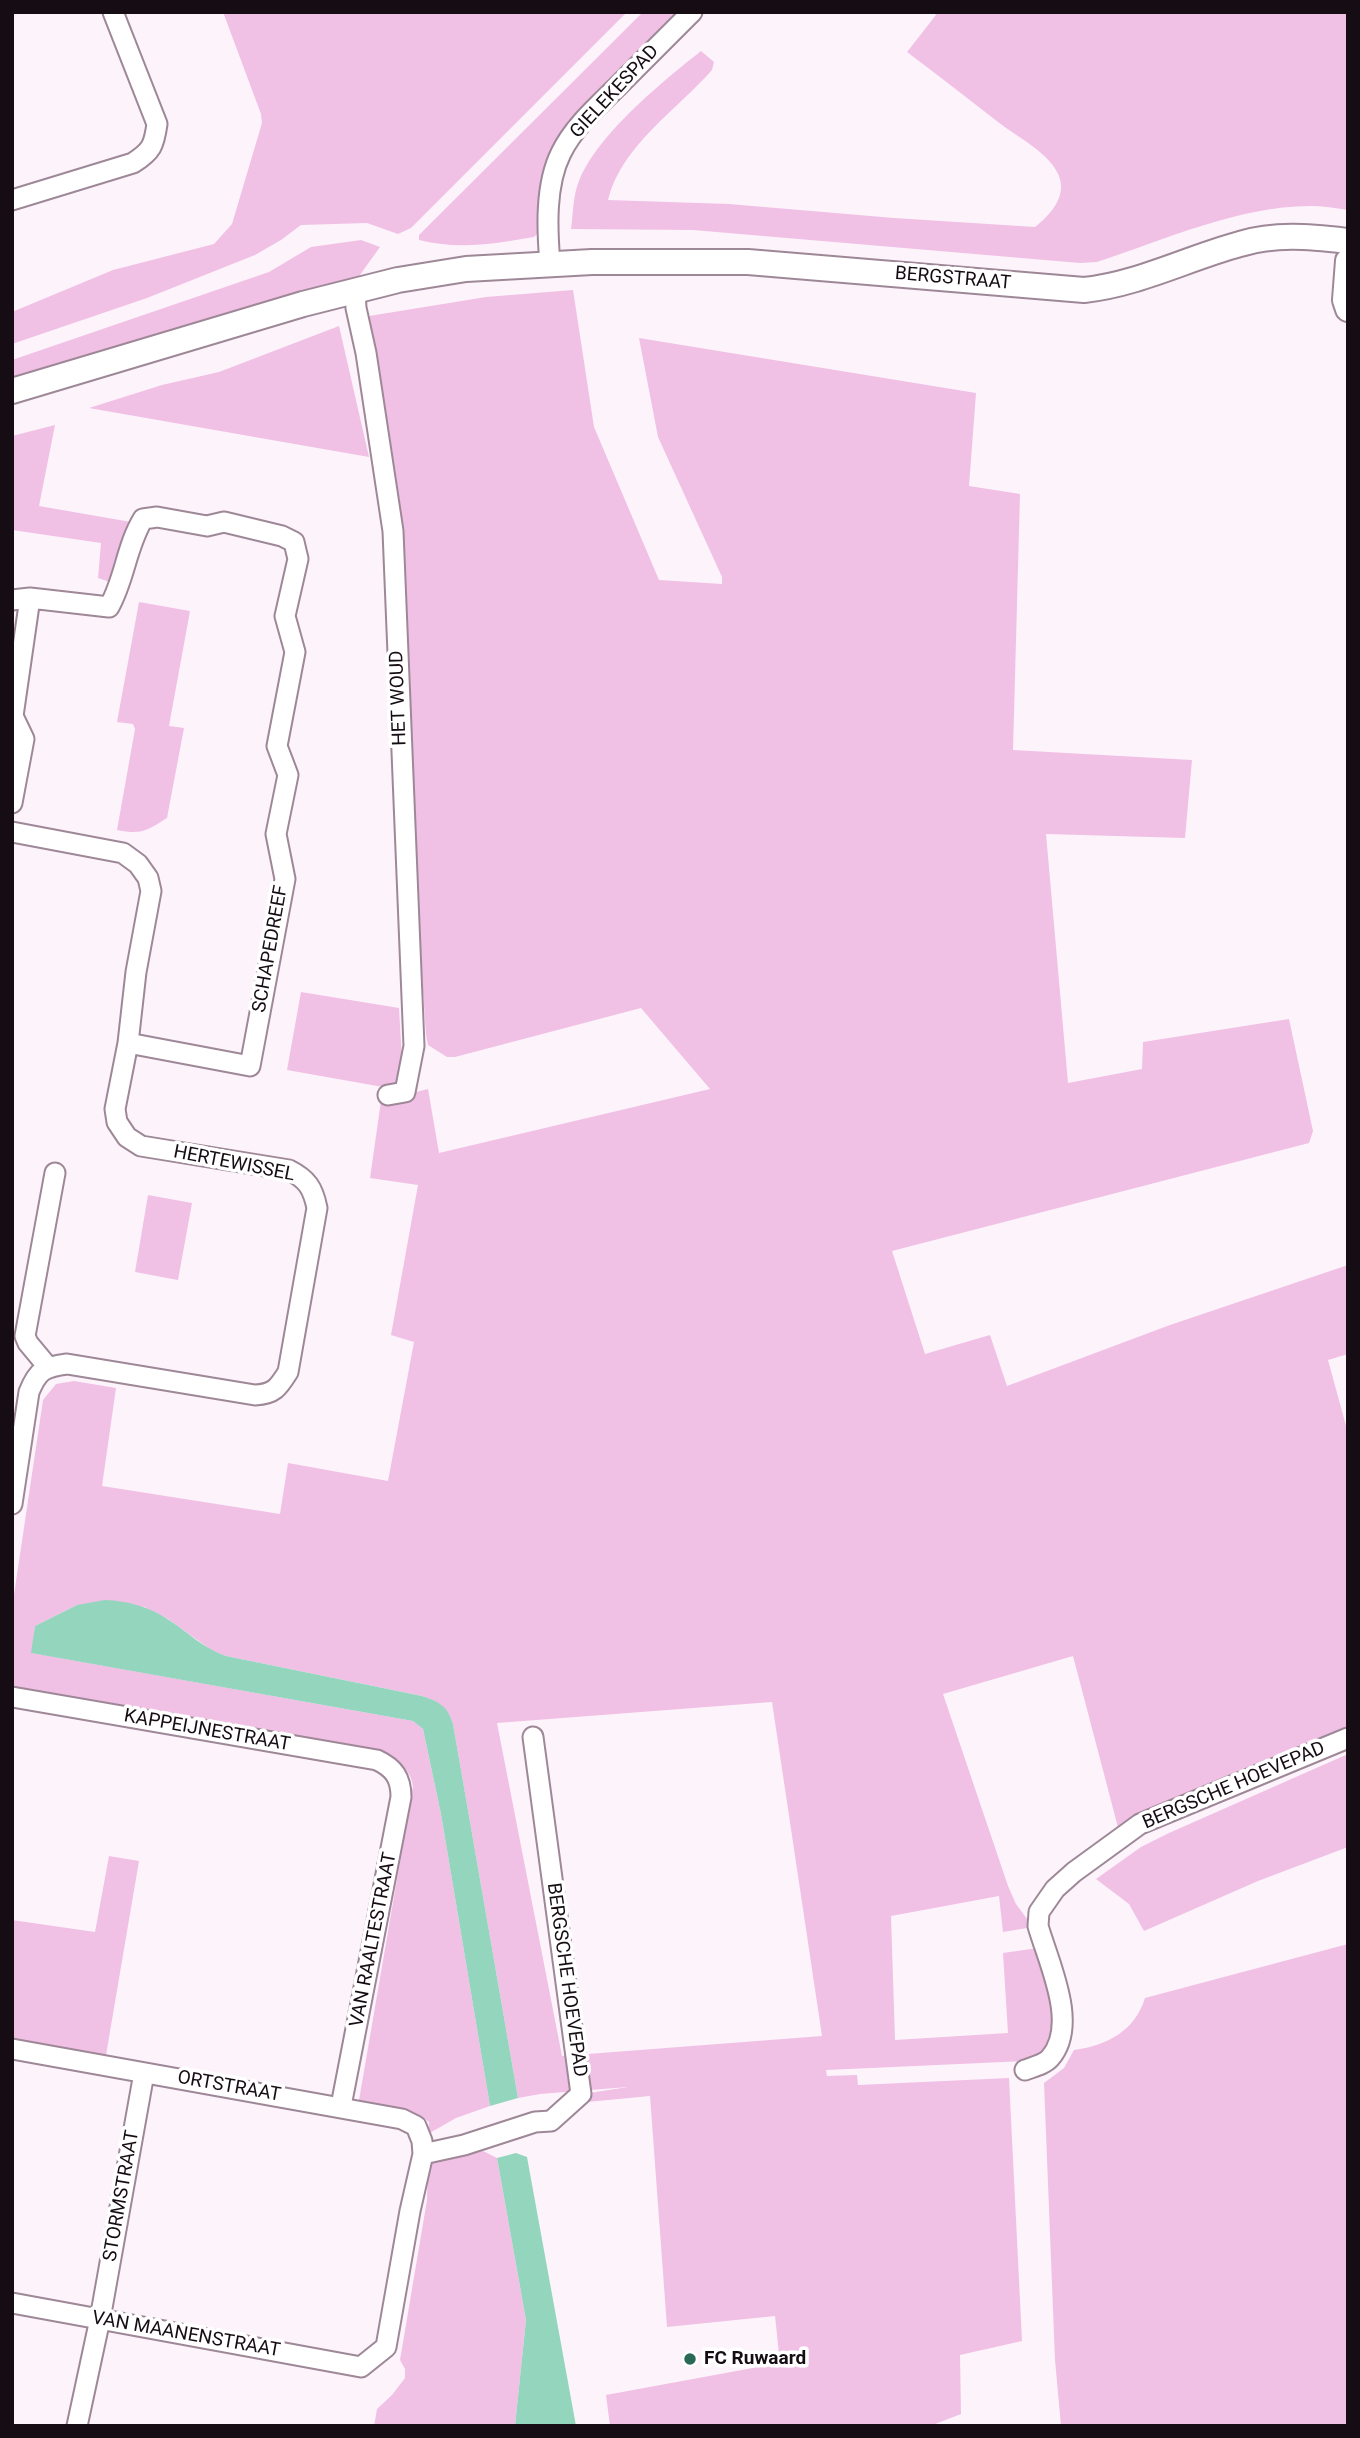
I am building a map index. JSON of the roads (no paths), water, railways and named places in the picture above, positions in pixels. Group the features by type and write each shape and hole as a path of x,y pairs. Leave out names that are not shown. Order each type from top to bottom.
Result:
{"street":[{"path":"12,200 134,163 145,155 154,143 157,124 113,12"},
{"name":"GIELEKESPAD","path":"550,264 550,202 553,178 561,154 592,111 692,12"},
{"name":"BERGSTRAAT","path":"550,264 748,262 1084,290 1114,287 1242,243 1292,235 1348,241"},
{"path":"1348,261 1345,300 1348,309"},
{"path":"12,391 355,290 467,269 550,264"},
{"name":"HET WOUD","path":"355,290 393,531 414,1046 405,1092 388,1095"},
{"name":"SCHAPEDREEF","path":"21,599 109,607 119,590 132,536 143,519 157,517 207,526 223,522 282,536 294,542 298,559 285,616 295,652 277,746 288,775 276,834 285,879 250,1066 128,1043"},
{"path":"12,803 24,739 13,716 21,599"},
{"name":"HERTEWISSEL","path":"12,832 123,853 138,864 148,878 151,891 115,1109 117,1122 132,1141 141,1146 289,1170 304,1178 314,1192 317,1208 288,1372 280,1386 268,1394 255,1395 67,1364 48,1367"},
{"path":"12,1504 29,1392 35,1377 48,1367 20,1342 25,1336 55,1173"},
{"name":"KAPPEIJNESTRAAT","path":"12,1698 377,1760 389,1765 397,1775"},
{"name":"BERGSCHE HOEVEPAD","path":"423,2154 464,2145 535,2122 551,2121 581,2094 533,1737"},
{"name":"BERGSCHE HOEVEPAD","path":"1025,2070 1049,2060 1062,2037 1063,2012 1038,1926 1039,1912 1055,1889 1140,1824 1348,1738"},
{"name":"VAN RAALTESTRAAT","path":"341,2106 401,1797 401,1784 397,1775"},
{"name":"ORTSTRAAT","path":"12,2049 402,2119 416,2126 422,2141 423,2154"},
{"name":"STORMSTRAAT","path":"78,2426 144,2073"},
{"name":"VAN MAANENSTRAAT","path":"12,2303 361,2367 387,2347 410,2211 423,2154"}],"place":[{"name":"FC Ruwaard","path":"690,2359"}]}
